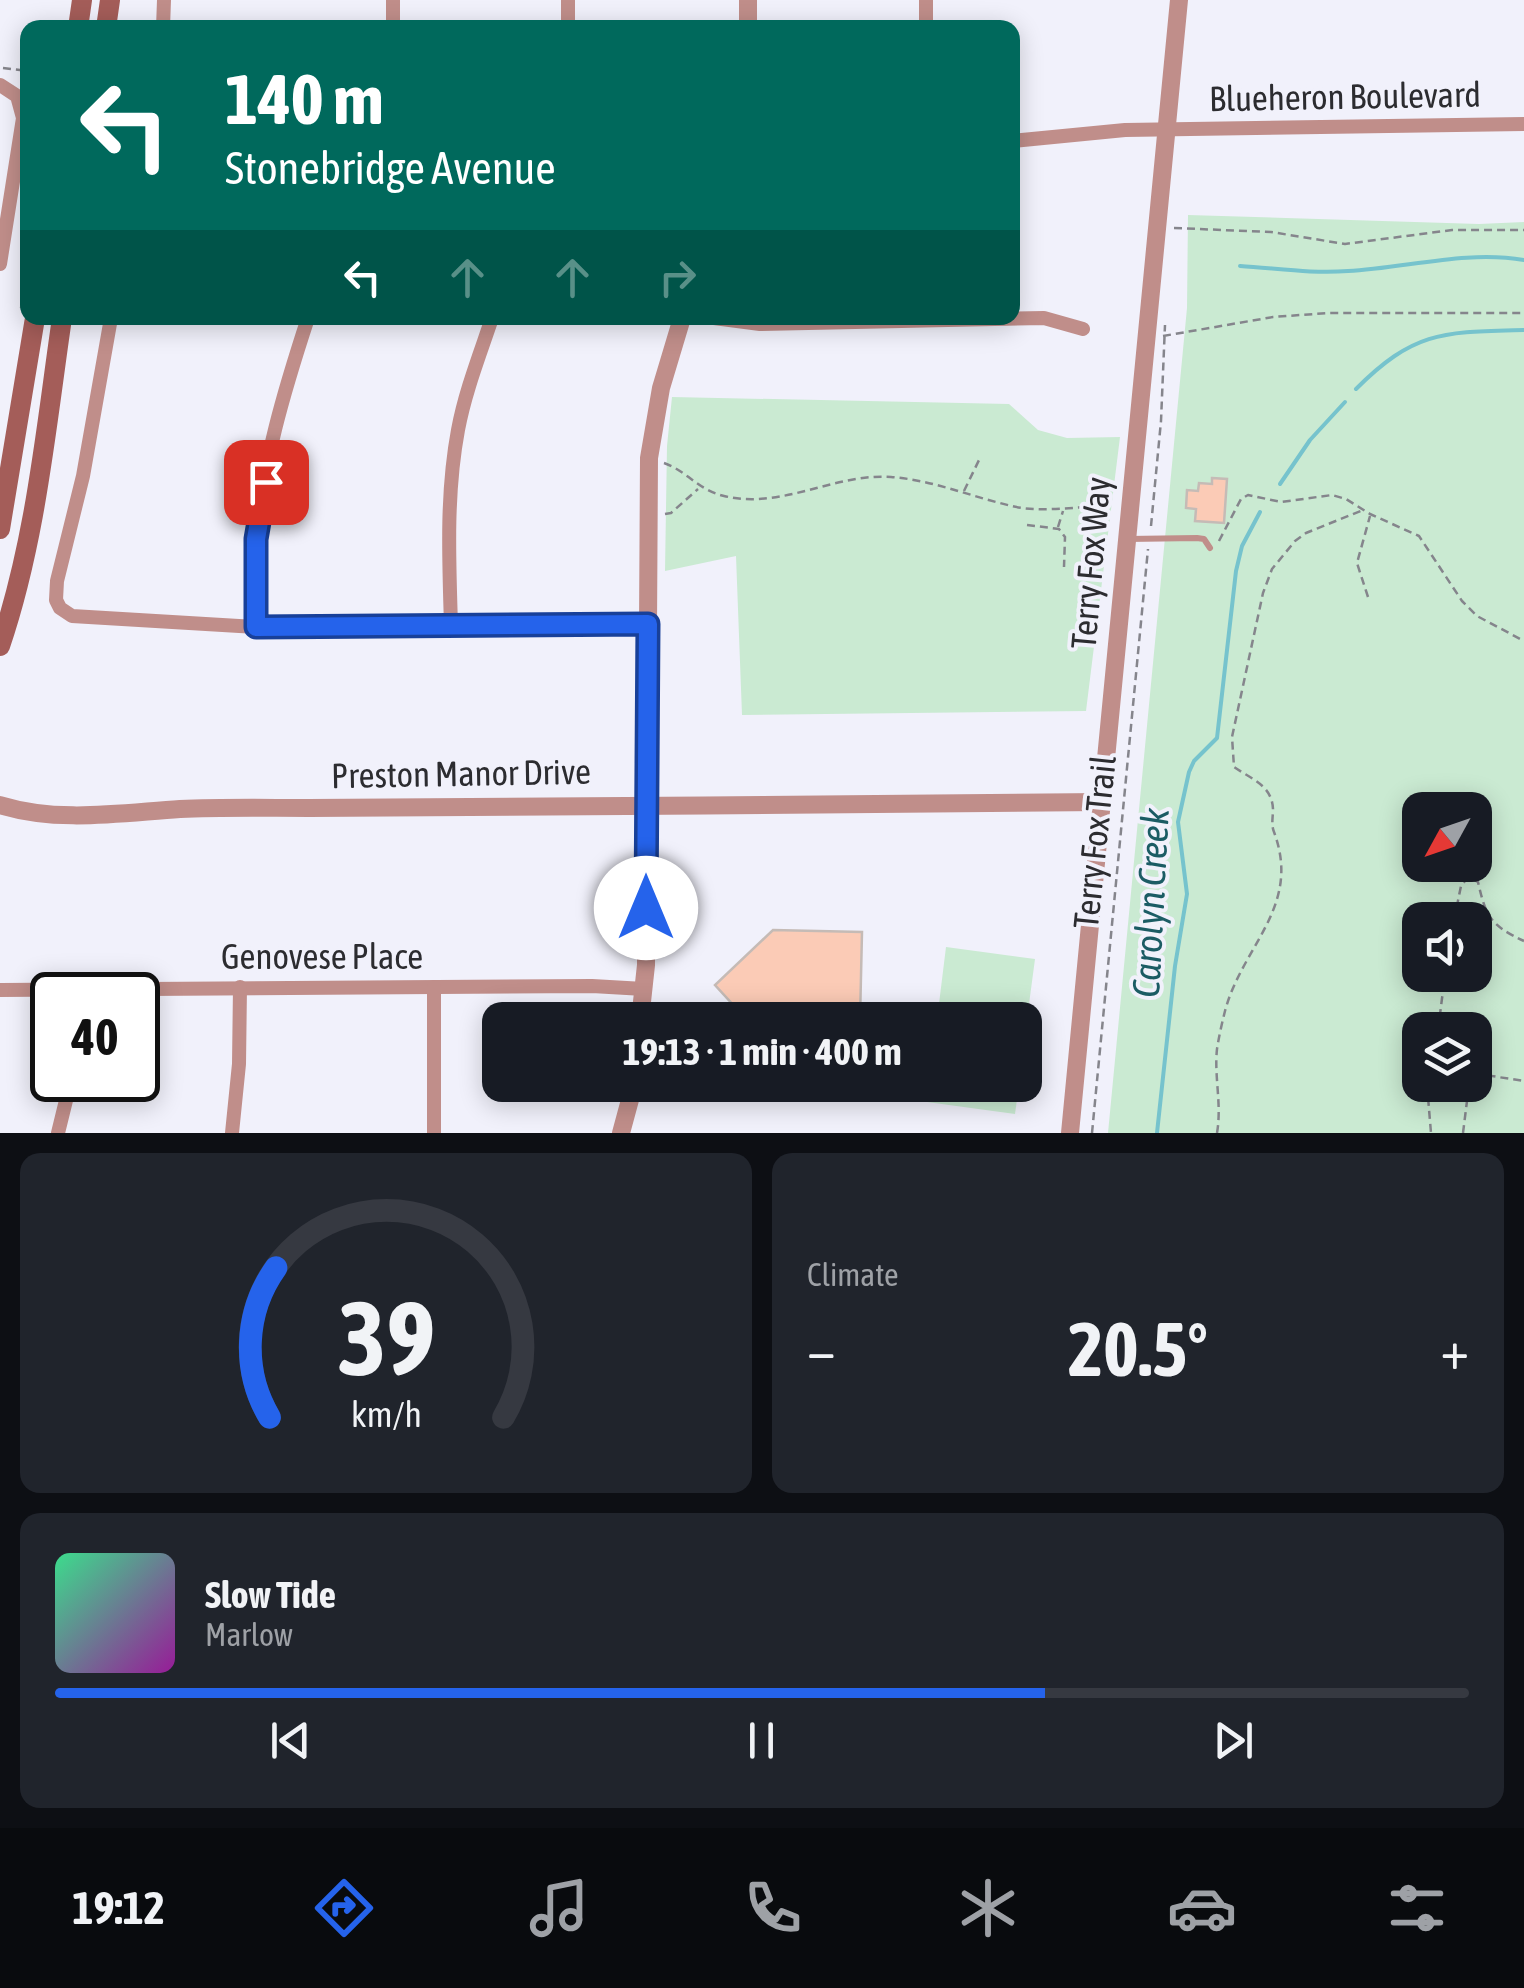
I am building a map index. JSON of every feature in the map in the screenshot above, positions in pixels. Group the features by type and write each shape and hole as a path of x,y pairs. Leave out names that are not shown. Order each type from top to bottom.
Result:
{"main road":[{"path":"0,530 34,325"},
{"path":"0,646 35,506 61,325"}],"street":[{"name":"Terry Fox Way","path":"1070,1133 1179,0"},
{"path":"0,85 17,96 20,107"},
{"name":"Blueheron Boulevard","path":"1020,139 1125,130 1524,124"},
{"path":"0,264 20,137"},
{"path":"1020,319 1044,318 1082,329"},
{"path":"109,325 82,476 57,581 56,600 72,616 256,627 648,624"},
{"path":"256,627 256,539 286,386 306,325"},
{"path":"451,625 448,508 455,448 490,325"},
{"path":"642,1002 650,458 661,388 680,325"},
{"name":"Preston Manor Drive","path":"0,806 46,816 89,816 182,809 1103,802"},
{"path":"434,986 434,1133"},
{"name":"Genovese Place","path":"160,989 592,986 644,990"},
{"path":"232,1133 240,1064 240,987"},
{"name":"Genovese Place","path":"0,990 30,990"},
{"path":"58,1133 66,1102"},
{"path":"621,1133 629,1102"}],"lane":[{"path":"1127,538 1197,538 1210,548"}],"path":[{"path":"3,68 20,70"},
{"path":"1174,228 1271,232 1345,244 1452,230 1524,230"},
{"path":"1164,336 1273,317 1329,312 1524,313"},
{"path":"1150,528 1163,402 1165,324"},
{"path":"650,458 674,466 699,488 758,501 833,483 890,477 963,492 1015,508 1089,507 1097,476"},
{"path":"963,492 980,458"},
{"path":"649,514 671,514 699,488"},
{"path":"1210,548 1221,539 1241,499 1248,495 1281,502 1332,495 1419,536 1462,601 1477,616 1524,641"},
{"path":"1058,529 1064,508"},
{"path":"1217,1133 1217,1048 1227,1006 1268,926 1281,879 1281,850 1273,831 1268,789 1238,770 1232,759 1232,737 1263,593 1272,569 1295,541 1321,524 1362,510"},
{"path":"1368,597 1358,563 1370,514"},
{"path":"1027,525 1058,529 1065,538 1064,567"},
{"name":"Terry Fox Trail","path":"1092,1133 1148,557"},
{"path":"1458,902 1461,886 1468,878 1478,882 1481,902"},
{"path":"1492,921 1524,940"},
{"path":"1492,1076 1524,1081"},
{"path":"1428,1102 1431,1133"},
{"path":"1463,1133 1467,1102"}],"green space":[{"path":"1188,215 1524,222 1524,1133 1108,1133 1187,308"},
{"path":"672,397 1009,404 1038,430 1067,438 1120,437 1086,711 742,715 736,556 665,571 667,446"},
{"path":"946,947 1035,959 1029,1002 939,1002"},
{"path":"927,1102 1017,1102 1015,1114"}],"building":[{"path":"1212,478 1227,479 1224,523 1195,521 1196,509 1186,508 1187,490 1198,491 1199,483 1212,484"},
{"path":"773,930 862,932 860,1002 731,1002 715,985"}],"waterway":[{"name":"Carolyn Creek","path":"1240,266 1334,272 1458,258 1524,260"},
{"name":"Carolyn Creek","path":"1356,389 1396,355 1432,338 1524,330"},
{"name":"Carolyn Creek","path":"1280,484 1310,440 1345,402"},
{"name":"Carolyn Creek","path":"1157,1133 1187,894 1178,822 1194,761 1217,738 1236,571 1242,546 1260,512"}],"route":[{"path":"266,482 256,539 256,627 648,624 646,908"}]}
